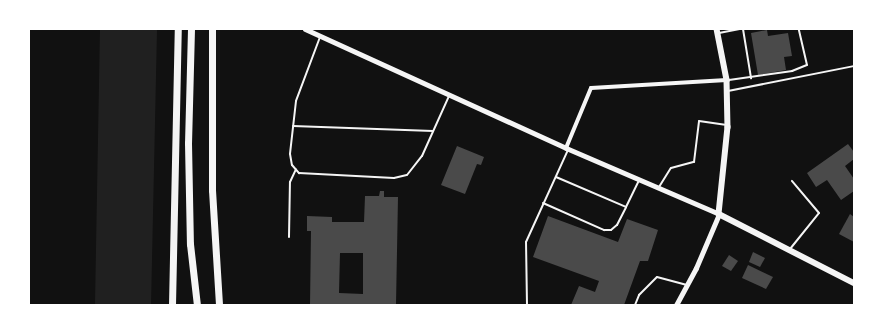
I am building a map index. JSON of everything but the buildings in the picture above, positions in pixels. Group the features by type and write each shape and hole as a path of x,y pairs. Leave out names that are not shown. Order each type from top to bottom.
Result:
{"highway":[{"path":"172,305 178,29"},
{"path":"191,29 188,143 190,244 196,305"},
{"path":"212,29 212,190 219,305"}],"main road":[{"path":"718,31 727,80 728,125 719,214 854,283"}],"street":[{"path":"305,29 316,31 321,36 449,95 719,214 688,285 676,305"},
{"path":"567,148 591,88 727,80"}],"lane":[{"path":"718,31 740,29"},
{"path":"743,29 751,78"},
{"path":"727,80 751,78 792,71 807,65 799,29"},
{"path":"321,36 296,101 290,154 292,165 300,173 394,178 407,175 414,168 449,95"},
{"path":"727,91 854,66"},
{"path":"658,188 671,168 694,162 699,121 728,125"},
{"path":"293,126 433,131"},
{"path":"527,305 524,248 556,177 567,148"},
{"path":"289,237 290,182 296,169"},
{"path":"556,177 626,207"},
{"path":"544,203 604,230 611,230 617,225 639,180"},
{"path":"790,249 819,213 792,181"},
{"path":"635,305 639,295 657,277 688,285"}],"shaded area":[{"path":"100,29 157,29 151,305 95,305"}]}
